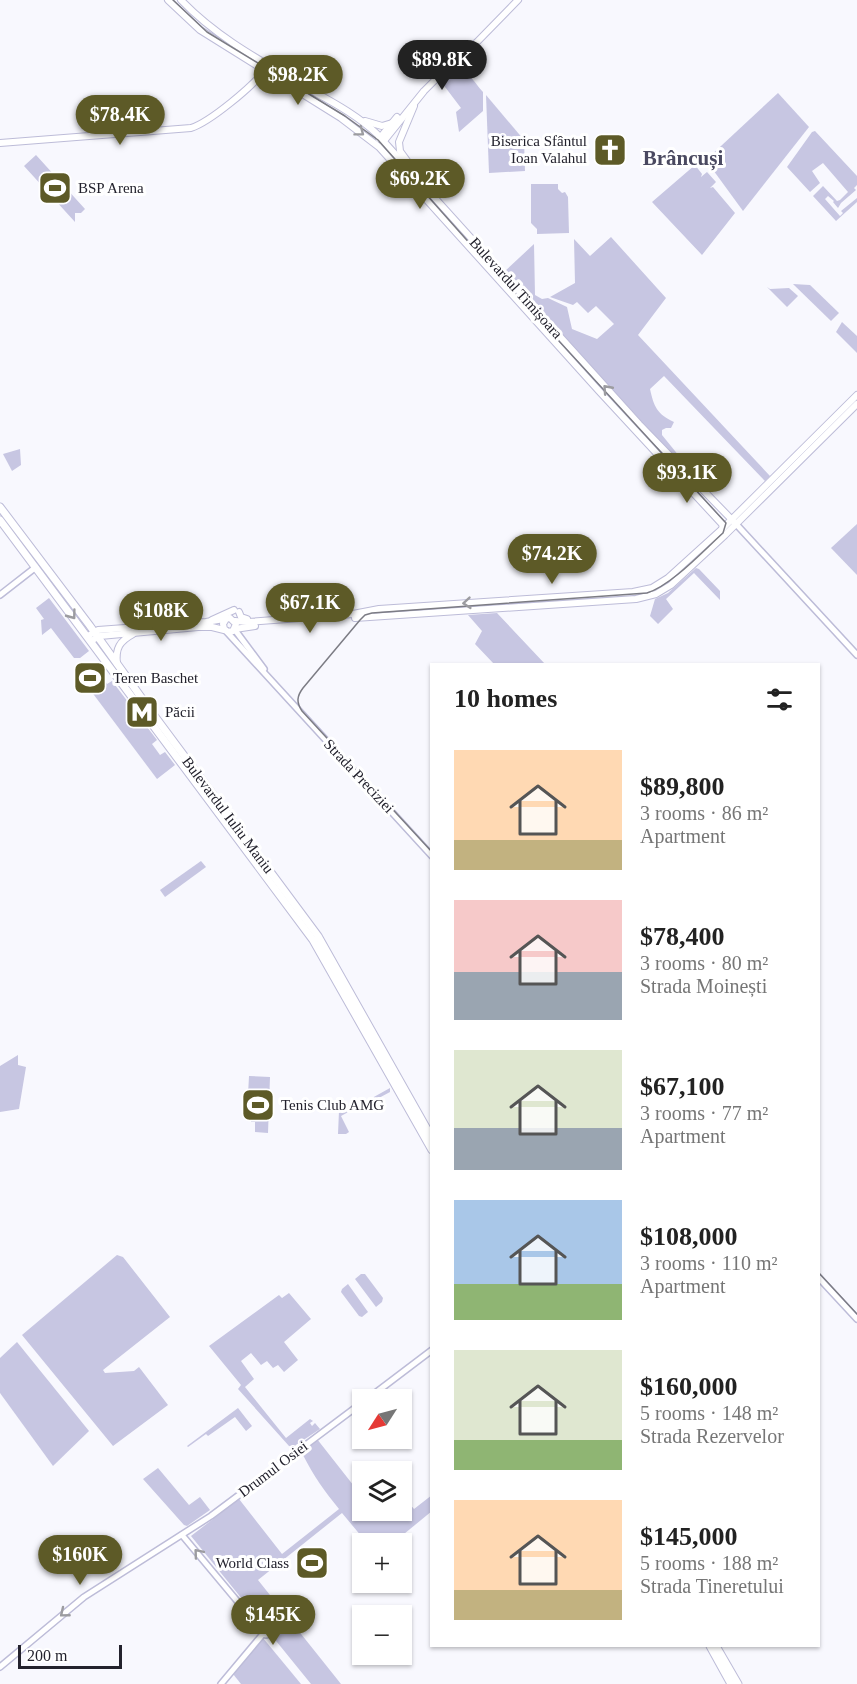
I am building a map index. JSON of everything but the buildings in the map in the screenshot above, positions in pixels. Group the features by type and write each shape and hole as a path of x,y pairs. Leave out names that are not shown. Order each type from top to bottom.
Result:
{"main road":[{"name":"Bulevardul Timișoara","path":"168,0 190,23 207,36 341,118 420,180 551,332 654,439 728,525"},
{"name":"Bulevardul Timișoara","path":"181,0 212,29 356,117 382,139 400,164 728,525"},
{"path":"377,145 451,64 477,42 518,0"},
{"path":"190,23 196,22 196,16"},
{"path":"207,36 208,30 212,29"},
{"path":"0,143 191,128 215,115 263,72 268,64"},
{"path":"382,139 393,123 416,101"},
{"path":"416,101 399,144 402,153 420,180"},
{"path":"356,117 382,126 393,123"},
{"path":"728,525 857,395"},
{"path":"93,636 230,618 235,621 260,621 353,614 380,609 589,599 652,588 669,582 857,404"},
{"name":"Bulevardul Iuliu Maniu","path":"0,507 341,981"},
{"name":"Bulevardul Iuliu Maniu","path":"0,520 117,665 304,916 321,941 419,1121 430,1146"},
{"path":"93,636 206,626 226,631 246,627 550,601"},
{"path":"206,622 237,611 243,618 260,621"},
{"path":"226,619 223,624 226,631"},
{"path":"235,621 235,629"},
{"path":"117,665 117,647 136,632"},
{"name":"Bulevardul Iuliu Maniu","path":"419,1121 430,1135"},
{"path":"711,1647 731,1684"},
{"path":"717,1647 738,1684"}],"street":[{"path":"728,525 742,531 857,655"},
{"path":"0,595 36,567"},
{"path":"245,645 242,633 246,627"},
{"name":"Strada Preciziei","path":"235,629 270,679"},
{"name":"Strada Preciziei","path":"226,631 430,854"},
{"path":"820,1279 857,1318"},
{"name":"Drumul Osiei","path":"380,1389 430,1352"},
{"name":"Drumul Osiei","path":"0,1667 84,1597 216,1513 352,1410"},
{"path":"182,1534 263,1631 221,1684"}],"shaded area":[{"path":"452,66 465,71 483,92 483,111 459,132 456,112 461,108 439,79"},
{"path":"778,93 809,127 743,211 707,159"},
{"path":"486,95 524,140 525,171 489,173"},
{"path":"815,131 857,176 857,185 854,188 856,190 838,208 828,196 825,199 840,216 843,213 841,211 857,198 857,202 836,221 813,196 823,186 837,201 848,192 823,163 812,171 820,183 810,192 787,167"},
{"name":"BSP Arena","path":"36,155 85,209 81,213 75,213 75,222 24,166"},
{"path":"695,165 702,174 701,177 707,172 716,182 710,188 713,187 735,213 702,255 652,202"},
{"path":"531,184 558,184 558,189 562,193 565,192 568,197 569,233 537,234 537,229 531,223"},
{"path":"611,237 666,298 638,335 770,476 765,481 664,376 650,389 651,395 660,413 674,422 671,428 662,430 662,435 688,467 687,471 504,272 534,244 535,295 567,307 572,329 597,339 614,324 596,306 588,313 577,302 573,305 550,297 575,283 574,239 590,256"},
{"path":"793,284 810,285 839,313 831,321"},
{"path":"767,287 770,289 789,288 798,296 787,307"},
{"path":"842,322 857,336 857,353 836,332"},
{"path":"20,449 21,465 12,471 3,454"},
{"path":"857,524 857,575 831,548"},
{"path":"696,568 720,591 720,600 694,573 666,599 673,609 658,624 650,616 655,599 668,593"},
{"path":"49,598 89,651 80,658 74,658 51,628 42,635 41,620 44,619 36,608"},
{"path":"497,613 544,663 493,663 475,644 482,631 468,615"},
{"path":"96,669 107,684 112,681 157,740 152,744 160,755 165,752 175,765 157,779 82,679"},
{"path":"201,861 206,867 165,897 160,890"},
{"path":"18,1055 18,1065 26,1067 19,1109 0,1112 0,1066"},
{"name":"Tenis Club AMG","path":"249,1076 270,1077 268,1133 255,1132 255,1122 251,1122 251,1114 247,1114"},
{"path":"390,1088 390,1092 341,1116 349,1132 338,1134 339,1111 358,1100 363,1100 363,1103"},
{"path":"117,1255 123,1257 170,1317 103,1370 105,1373 134,1371 139,1367 168,1405 113,1446 22,1335"},
{"path":"365,1274 383,1298 376,1307 355,1279"},
{"path":"348,1284 368,1312 362,1317 341,1292"},
{"path":"289,1293 311,1319 284,1342 298,1360 284,1372 278,1365 273,1368 267,1361 261,1365 251,1353 241,1361 254,1379 245,1387 286,1438 310,1419 313,1421 310,1423 312,1426 315,1423 320,1429 293,1447 289,1446 238,1389 241,1385 209,1346 279,1295 282,1298"},
{"path":"17,1342 89,1431 53,1466 0,1393 0,1358"},
{"path":"238,1408 252,1426 246,1431 235,1417 208,1436 206,1434 187,1446"},
{"path":"317,1439 352,1484 352,1521 412,1521 412,1507 414,1509 430,1497 430,1513 405,1533 359,1533 342,1513 258,1580 341,1684 311,1684 191,1536 239,1499 282,1554 339,1509 303,1455 304,1450"},
{"path":"158,1468 189,1505 200,1497 210,1510 187,1526 184,1525 143,1479"},
{"path":"263,1638 301,1684 241,1684 233,1674"}],"tram line":[{"path":"173,0 207,32 345,116 378,140 480,255 726,523 723,533 687,567 667,583 647,593 372,613 360,620 303,688 298,696 298,702 302,711 430,850"},
{"path":"820,1274 857,1314"}],"place":[{"name":"Biserica Sfântul Ioan Valahul","path":"610,150"},
{"name":"BSP Arena","path":"55,188"},
{"name":"Teren Baschet","path":"90,678"},
{"name":"Păcii","path":"142,712"},
{"name":"Tenis Club AMG","path":"258,1105"},
{"name":"World Class","path":"312,1563"}],"district":[{"name":"Brâncuși","path":"683,158"}]}
